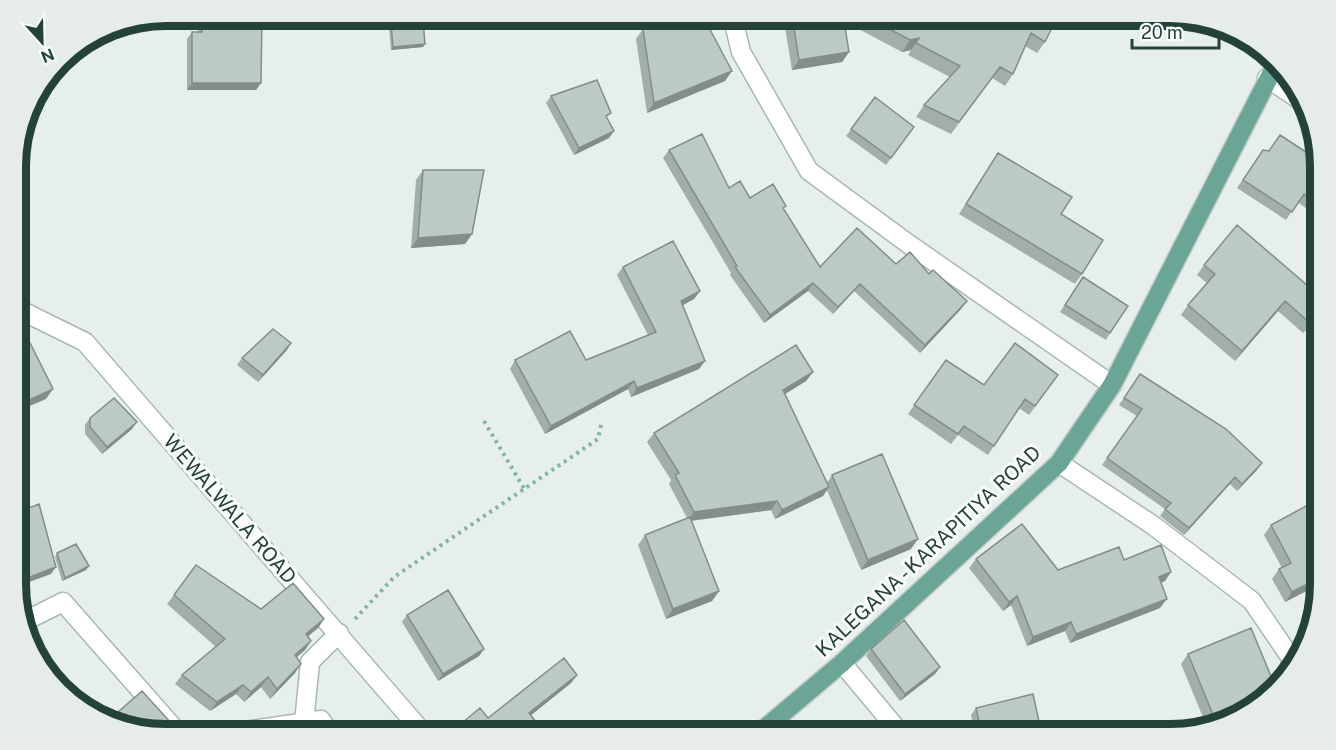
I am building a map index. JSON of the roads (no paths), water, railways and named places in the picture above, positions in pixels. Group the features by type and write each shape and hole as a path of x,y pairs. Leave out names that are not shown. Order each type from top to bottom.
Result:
{"main road":[{"name":"KALEGANA - KARAPITIYA ROAD","path":"770,724 842,663 1059,463 1112,385 1272,71"}],"street":[{"path":"735,26 741,52 809,171 910,245 1112,385"},
{"name":"WEWALWALA ROAD","path":"26,313 85,342 416,724"},
{"path":"1059,463 1154,526 1252,601 1290,657"},
{"path":"30,619 63,602 170,724"},
{"path":"304,723 310,662 339,633"},
{"path":"842,663 893,724"},
{"path":"297,724 321,720 324,724"}]}
